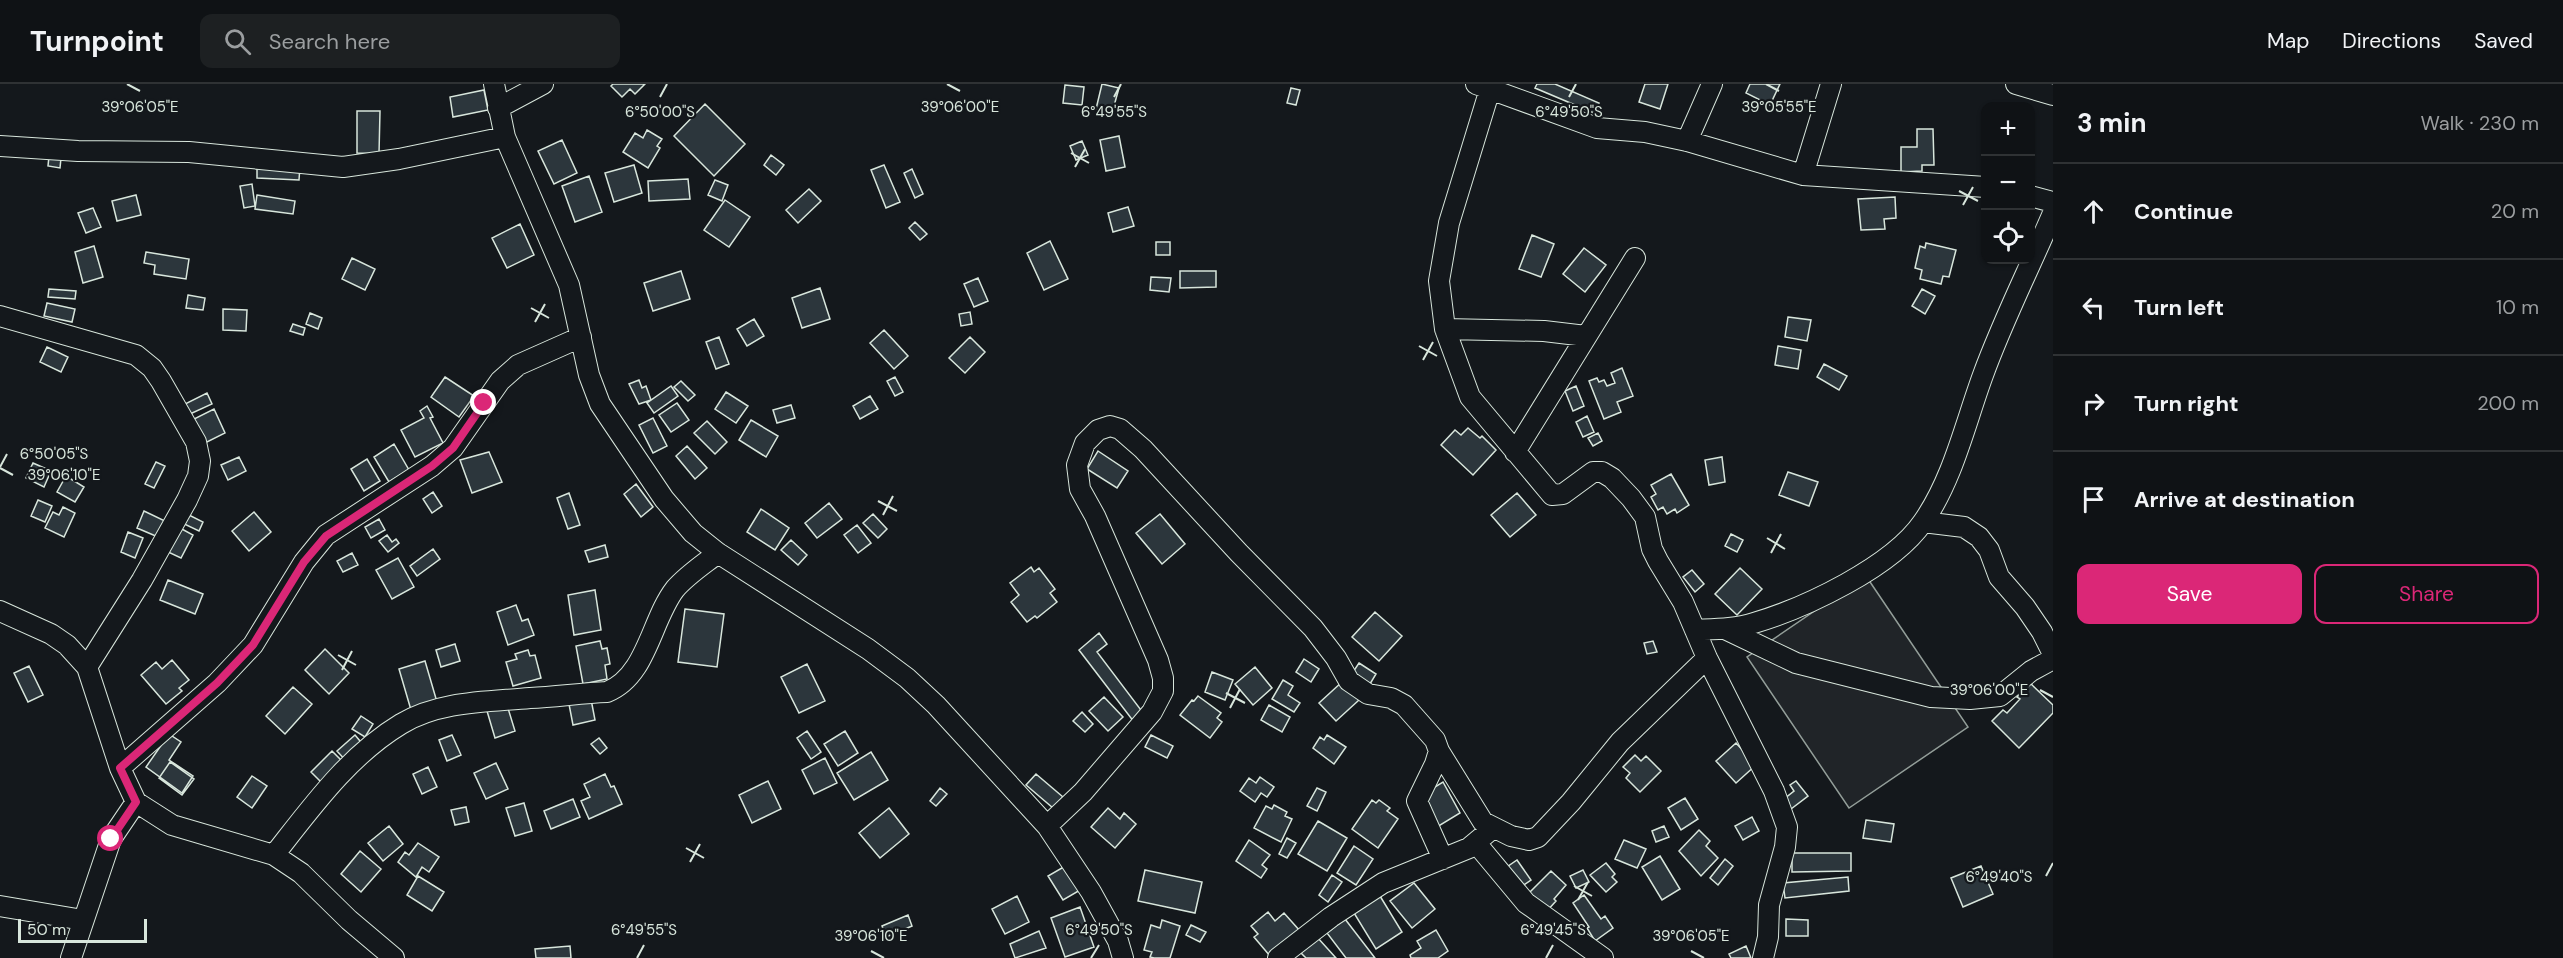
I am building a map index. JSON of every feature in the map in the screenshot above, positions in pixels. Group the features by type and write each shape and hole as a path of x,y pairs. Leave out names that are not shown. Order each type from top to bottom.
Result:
{"street":[{"path":"494,84 506,137 569,285 588,375 600,404 664,499 693,533 718,553 868,649 907,678 944,713 1047,826 1092,892 1119,941 1124,958"},
{"path":"498,108 543,84"},
{"path":"1687,141 1712,84"},
{"path":"1803,175 1831,84"},
{"path":"2016,84 2053,95"},
{"path":"1763,958 1768,937 1769,905 1785,847 1786,827 1774,791 1760,760 1707,658 1683,602 1652,549 1645,517 1612,478 1602,472 1593,472 1563,494 1552,495 1470,397 1445,328 1439,281 1449,223 1483,87 1597,128 1645,132 1687,141 1803,175 1981,188"},
{"path":"0,146 78,151 189,152 343,167 399,159 506,137"},
{"path":"1695,630 1725,629 1754,623 1825,595 1876,565 1909,538 1923,522 1942,489 1984,373 2052,202 2035,197"},
{"path":"1515,452 1635,258"},
{"path":"0,316 136,355 152,368 196,442 199,468 187,500 142,580 87,667"},
{"path":"1445,328 1544,331 1586,336"},
{"path":"120,768 217,683 253,645 304,562 326,536 432,466 453,448 500,381 518,365 581,337"},
{"path":"1047,826 1083,792 1152,712 1162,691 1163,678 1158,660 1100,526 1080,489 1077,465 1085,443 1098,430 1110,426 1120,429 1143,449 1239,554 1313,628 1324,640 1349,681 1368,694 1391,698 1404,705 1435,740 1470,805 1483,822 1512,836 1529,840 1538,837 1571,802 1620,742 1707,658"},
{"path":"1923,522 1964,527 1979,537 1989,550 1999,577 2025,607 2042,632 2053,654"},
{"path":"274,855 328,787 366,751 401,724 432,710 470,702 607,692 618,687 627,680 640,658 662,609 676,588 718,553"},
{"path":"0,611 51,634 67,645 87,667 120,768 136,802 172,825 274,855 301,873 349,920 394,958"},
{"path":"1725,629 1796,663 1931,697 1970,699 2000,696 2031,671 2053,659"},
{"path":"1439,751 1417,801 1443,859"},
{"path":"71,958 111,839 136,802"},
{"path":"1278,958 1331,917 1383,883 1469,848 1493,828"},
{"path":"1476,843 1526,903 1603,958"},
{"path":"0,906 83,920"}],"shaded area":[{"path":"1866,576 1968,727 1849,808 1747,657"}],"building":[{"path":"613,84 645,84 635,94 630,89 622,97 611,86"},
{"path":"1102,84 1119,88 1112,113 1096,109"},
{"path":"1537,84 1555,84 1599,103 1594,113 1535,88"},
{"path":"1645,84 1668,84 1660,109 1639,102"},
{"path":"1750,84 1780,84 1770,105 1746,93"},
{"path":"1065,85 1084,87 1082,105 1063,103"},
{"path":"1291,88 1300,90 1296,105 1287,103"},
{"path":"484,90 488,110 453,117 450,97"},
{"path":"705,104 745,144 714,176 674,136"},
{"path":"357,111 380,111 379,154 357,153"},
{"path":"1917,129 1933,129 1934,165 1922,165 1922,171 1901,172 1901,147 1917,147"},
{"path":"647,130 662,139 657,146 660,148 648,168 623,152 635,133 643,138"},
{"path":"1119,136 1125,167 1106,171 1100,140"},
{"path":"562,140 577,173 554,184 538,151"},
{"path":"1082,141 1088,155 1076,160 1070,146"},
{"path":"771,155 784,165 776,175 764,165"},
{"path":"49,156 61,158 60,168 48,166"},
{"path":"257,164 300,166 299,180 257,178"},
{"path":"634,165 642,193 614,202 605,173"},
{"path":"884,165 900,202 886,208 871,170"},
{"path":"912,169 923,194 915,198 904,173"},
{"path":"589,176 602,212 575,222 562,186"},
{"path":"688,179 690,199 649,201 648,181"},
{"path":"715,180 728,185 722,201 708,195"},
{"path":"252,184 255,206 244,208 240,186"},
{"path":"809,189 821,201 798,223 786,210"},
{"path":"136,195 141,215 117,221 112,201"},
{"path":"257,195 295,201 293,214 255,209"},
{"path":"1895,197 1896,218 1884,219 1885,229 1861,230 1858,199"},
{"path":"725,200 750,217 729,247 704,230"},
{"path":"1128,207 1134,226 1113,232 1108,213"},
{"path":"93,208 101,227 86,233 78,213"},
{"path":"915,222 927,234 920,240 909,228"},
{"path":"520,224 534,255 507,268 492,238"},
{"path":"1532,235 1554,244 1541,277 1519,269"},
{"path":"1050,241 1068,279 1044,290 1027,253"},
{"path":"1156,242 1170,242 1170,255 1156,255"},
{"path":"1926,243 1956,250 1949,277 1943,276 1941,284 1920,279 1922,270 1915,268 1920,246 1925,248"},
{"path":"94,246 103,277 83,283 75,252"},
{"path":"1584,248 1606,265 1585,292 1563,274"},
{"path":"146,252 189,259 186,279 154,274 155,265 144,263"},
{"path":"352,258 375,269 365,290 342,279"},
{"path":"681,271 690,299 653,311 644,283"},
{"path":"1180,271 1216,271 1216,287 1180,288"},
{"path":"1151,277 1171,278 1169,292 1150,290"},
{"path":"978,278 988,301 974,307 964,284"},
{"path":"820,288 830,319 802,328 792,298"},
{"path":"49,289 76,291 75,299 48,297"},
{"path":"1922,289 1935,296 1925,314 1912,306"},
{"path":"188,295 205,298 203,310 186,308"},
{"path":"47,303 75,309 72,322 44,316"},
{"path":"223,309 247,310 246,331 223,330"},
{"path":"970,312 972,324 961,326 959,314"},
{"path":"310,313 322,318 318,329 306,324"},
{"path":"1788,317 1811,320 1807,341 1785,337"},
{"path":"754,319 764,336 747,346 737,329"},
{"path":"293,324 305,328 303,335 290,331"},
{"path":"884,330 908,356 894,369 870,343"},
{"path":"719,337 729,364 716,369 706,342"},
{"path":"970,337 985,352 965,373 949,358"},
{"path":"1778,346 1801,350 1798,369 1775,365"},
{"path":"47,347 68,357 61,372 40,362"},
{"path":"1824,364 1847,376 1839,390 1817,377"},
{"path":"1622,368 1633,396 1617,402 1621,412 1604,419 1589,381 1597,378 1599,382 1604,380 1607,386 1615,383 1611,373"},
{"path":"445,377 474,396 459,417 431,397"},
{"path":"895,377 903,392 895,396 887,381"},
{"path":"639,380 642,388 646,386 651,400 639,404 629,384"},
{"path":"681,381 695,395 688,401 674,387"},
{"path":"671,386 678,396 654,413 647,403"},
{"path":"1576,386 1584,406 1573,411 1565,391"},
{"path":"726,392 748,406 736,423 715,409"},
{"path":"207,393 212,404 190,414 185,404"},
{"path":"870,396 878,409 860,419 853,406"},
{"path":"677,403 689,420 671,432 659,415"},
{"path":"791,405 795,418 777,423 773,410"},
{"path":"427,406 433,417 430,418 443,443 415,457 401,430 424,418 420,411"},
{"path":"214,409 225,433 205,443 194,419"},
{"path":"1587,416 1594,432 1583,437 1576,422"},
{"path":"653,418 667,446 653,453 639,425"},
{"path":"751,420 778,436 766,457 739,440"},
{"path":"707,421 727,442 715,454 694,433"},
{"path":"1468,428 1480,438 1482,436 1496,450 1473,475 1441,445 1455,430 1461,435"},
{"path":"1598,433 1602,441 1593,446 1588,438"},
{"path":"394,444 409,470 389,482 374,457"},
{"path":"687,446 707,468 695,479 676,456"},
{"path":"1098,451 1128,471 1117,488 1087,469"},
{"path":"489,452 502,482 472,493 460,460"},
{"path":"239,457 246,471 228,480 221,465"},
{"path":"1722,457 1725,482 1709,485 1705,460"},
{"path":"367,459 380,481 364,491 351,469"},
{"path":"156,462 165,466 154,488 145,484"},
{"path":"33,463 51,471 44,487 26,478"},
{"path":"1788,472 1818,482 1809,506 1779,495"},
{"path":"1671,474 1689,505 1677,513 1675,509 1667,514 1663,507 1658,510 1651,497 1656,494 1651,485"},
{"path":"66,476 84,487 75,502 57,492"},
{"path":"636,484 653,507 641,517 624,494"},
{"path":"433,492 442,506 432,513 423,499"},
{"path":"569,493 580,525 568,529 557,498"},
{"path":"1517,493 1536,515 1510,537 1491,515"},
{"path":"38,500 52,506 45,522 31,516"},
{"path":"829,503 842,519 817,538 805,523"},
{"path":"63,507 75,513 64,537 45,528 53,512 59,515"},
{"path":"761,509 789,528 775,550 747,532"},
{"path":"144,511 165,521 158,537 137,528"},
{"path":"254,512 271,532 249,551 232,531"},
{"path":"185,513 203,522 199,531 180,522"},
{"path":"873,514 887,529 878,538 863,523"},
{"path":"1160,514 1185,544 1162,564 1136,533"},
{"path":"379,519 385,530 371,538 365,527"},
{"path":"857,525 871,543 858,553 844,535"},
{"path":"180,528 193,535 181,558 168,552"},
{"path":"128,532 143,538 135,558 121,552"},
{"path":"1731,534 1743,540 1737,552 1725,546"},
{"path":"387,535 392,542 396,539 399,543 388,552 379,541"},
{"path":"791,540 807,555 798,565 781,550"},
{"path":"605,545 608,557 589,562 585,551"},
{"path":"433,549 440,559 417,576 410,566"},
{"path":"352,553 358,565 343,572 337,561"},
{"path":"398,558 414,587 392,599 376,570"},
{"path":"1031,567 1034,572 1039,568 1055,589 1050,593 1057,602 1037,618 1035,616 1027,622 1011,602 1019,595 1010,583"},
{"path":"1740,568 1762,589 1737,615 1715,594"},
{"path":"1692,570 1704,584 1695,592 1683,577"},
{"path":"168,580 203,594 195,614 160,600"},
{"path":"595,590 601,630 574,635 568,595"},
{"path":"516,605 522,621 528,619 534,635 508,645 497,612"},
{"path":"685,609 724,614 717,667 678,662"},
{"path":"1375,612 1402,636 1379,661 1352,637"},
{"path":"1099,633 1107,644 1097,652 1144,714 1134,722 1079,650"},
{"path":"600,641 602,649 607,648 610,664 605,665 607,679 583,684 576,646"},
{"path":"1653,641 1657,652 1647,654 1644,643"},
{"path":"455,644 460,661 441,667 436,650"},
{"path":"325,649 349,673 329,694 305,670"},
{"path":"528,650 530,656 535,655 541,678 513,686 506,662 517,659 515,654"},
{"path":"1304,659 1319,669 1311,682 1296,672"},
{"path":"172,660 189,680 179,688 182,691 166,704 141,675 156,662 162,669"},
{"path":"425,661 437,702 411,710 399,669"},
{"path":"1359,663 1376,674 1370,684 1353,672"},
{"path":"807,664 825,701 799,713 781,677"},
{"path":"29,666 43,695 28,702 14,673"},
{"path":"1255,667 1272,688 1253,705 1235,684"},
{"path":"1212,672 1233,680 1225,700 1205,692"},
{"path":"1283,680 1293,686 1288,695 1300,703 1294,712 1272,699"},
{"path":"1343,681 1359,700 1336,721 1319,703"},
{"path":"2030,683 2053,705 2053,713 2019,748 1992,721 2003,710 2007,713"},
{"path":"293,687 312,704 285,734 266,716"},
{"path":"590,694 595,720 573,725 568,699"},
{"path":"1198,696 1221,713 1217,718 1222,722 1210,738 1180,715"},
{"path":"1104,697 1123,717 1108,731 1089,711"},
{"path":"507,705 515,731 495,738 487,711"},
{"path":"1269,705 1290,717 1282,732 1261,720"},
{"path":"1082,712 1093,724 1085,732 1073,721"},
{"path":"361,716 373,724 365,737 352,729"},
{"path":"807,731 821,752 811,759 797,738"},
{"path":"845,731 858,753 838,766 824,744"},
{"path":"169,734 181,742 169,760 193,776 182,793 146,767"},
{"path":"355,735 365,747 347,762 337,751"},
{"path":"452,735 461,755 447,761 439,740"},
{"path":"1151,735 1173,746 1167,758 1145,747"},
{"path":"1327,735 1346,747 1334,764 1313,748 1320,737 1324,740"},
{"path":"599,738 607,748 600,754 591,744"},
{"path":"1736,743 1756,765 1736,783 1716,761"},
{"path":"332,751 346,765 326,787 311,772"},
{"path":"871,752 888,780 854,800 837,773"},
{"path":"1635,755 1641,761 1646,756 1661,771 1640,792 1626,778 1630,773 1623,767"},
{"path":"825,758 837,783 814,794 802,770"},
{"path":"170,762 194,779 182,795 159,778"},
{"path":"496,763 508,789 486,799 474,773"},
{"path":"428,767 437,787 422,794 413,774"},
{"path":"605,774 611,787 614,786 622,804 589,819 581,801 590,797 584,784"},
{"path":"1036,774 1063,797 1053,808 1026,785"},
{"path":"252,776 267,786 252,808 237,797"},
{"path":"1260,777 1274,787 1267,797 1261,793 1255,802 1240,791 1249,778 1256,783"},
{"path":"768,781 781,809 752,823 739,795"},
{"path":"1796,781 1808,796 1791,809 1784,799 1794,791 1790,785"},
{"path":"1443,782 1460,813 1437,827 1420,796"},
{"path":"940,788 947,794 936,806 930,801"},
{"path":"1317,788 1326,792 1317,811 1307,806"},
{"path":"1685,798 1698,819 1681,830 1668,808"},
{"path":"573,799 580,817 551,829 544,811"},
{"path":"1372,800 1376,803 1379,800 1390,808 1387,811 1398,819 1378,848 1352,829"},
{"path":"524,803 532,831 515,836 506,808"},
{"path":"1274,805 1287,812 1285,816 1292,819 1281,842 1254,828 1266,806 1272,809"},
{"path":"466,807 469,822 455,825 451,810"},
{"path":"889,808 909,834 880,858 859,833"},
{"path":"1108,808 1120,819 1124,813 1136,824 1115,848 1091,827"},
{"path":"1752,817 1759,831 1743,840 1735,826"},
{"path":"1866,820 1894,824 1891,842 1863,838"},
{"path":"1318,821 1347,838 1327,871 1298,854"},
{"path":"389,826 403,844 383,861 368,843"},
{"path":"1664,826 1669,837 1656,842 1652,831"},
{"path":"1699,830 1710,841 1706,846 1718,858 1701,876 1679,851"},
{"path":"1287,838 1296,843 1287,858 1279,854"},
{"path":"1249,840 1270,855 1262,865 1267,869 1261,878 1236,861"},
{"path":"1624,840 1646,849 1637,868 1615,859"},
{"path":"418,843 439,857 429,872 422,867 416,877 398,862 405,852 409,855"},
{"path":"1354,846 1373,859 1356,885 1337,873"},
{"path":"360,851 381,869 361,892 341,874"},
{"path":"1792,853 1851,853 1851,871 1792,872"},
{"path":"1660,856 1680,889 1662,900 1642,867"},
{"path":"1725,859 1733,866 1718,885 1710,878"},
{"path":"1517,860 1531,880 1518,889 1504,869"},
{"path":"1606,863 1615,874 1612,877 1617,882 1606,892 1590,875"},
{"path":"1067,865 1082,889 1063,900 1048,876"},
{"path":"1981,866 1993,894 1963,907 1951,878"},
{"path":"1145,870 1202,882 1195,913 1138,901"},
{"path":"1583,870 1589,882 1576,888 1570,876"},
{"path":"1551,871 1566,885 1546,912 1527,895"},
{"path":"1332,875 1342,882 1328,902 1319,895"},
{"path":"418,876 444,892 432,911 407,895"},
{"path":"1848,877 1849,891 1785,898 1783,883"},
{"path":"1414,883 1435,909 1412,928 1390,901"},
{"path":"1584,895 1601,919 1605,916 1613,928 1595,941 1587,928 1589,927 1573,903"},
{"path":"1017,896 1029,922 1005,934 992,909"},
{"path":"1380,896 1402,932 1376,949 1354,913"},
{"path":"1080,907 1094,947 1065,957 1051,918"},
{"path":"1268,912 1275,921 1284,913 1300,931 1270,956 1254,937 1258,934 1251,926"},
{"path":"908,915 912,926 886,937 882,926"},
{"path":"1345,919 1375,958 1346,958 1327,933"},
{"path":"1786,919 1808,920 1808,936 1786,936"},
{"path":"1162,920 1180,926 1170,958 1150,957 1152,952 1144,950 1151,925 1160,928"},
{"path":"1191,925 1206,932 1200,942 1186,935"},
{"path":"1436,930 1448,951 1438,958 1411,958 1410,955 1421,948 1417,941"},
{"path":"1039,931 1046,948 1015,958 1010,944"},
{"path":"1317,937 1336,958 1306,958 1300,952"},
{"path":"570,946 571,958 536,958 535,949"},
{"path":"1746,946 1751,958 1731,958 1729,954"}],"route":[{"path":"111,839 136,802 120,768 217,683 253,645 304,562 326,536 432,466 453,448 484,403"}]}
